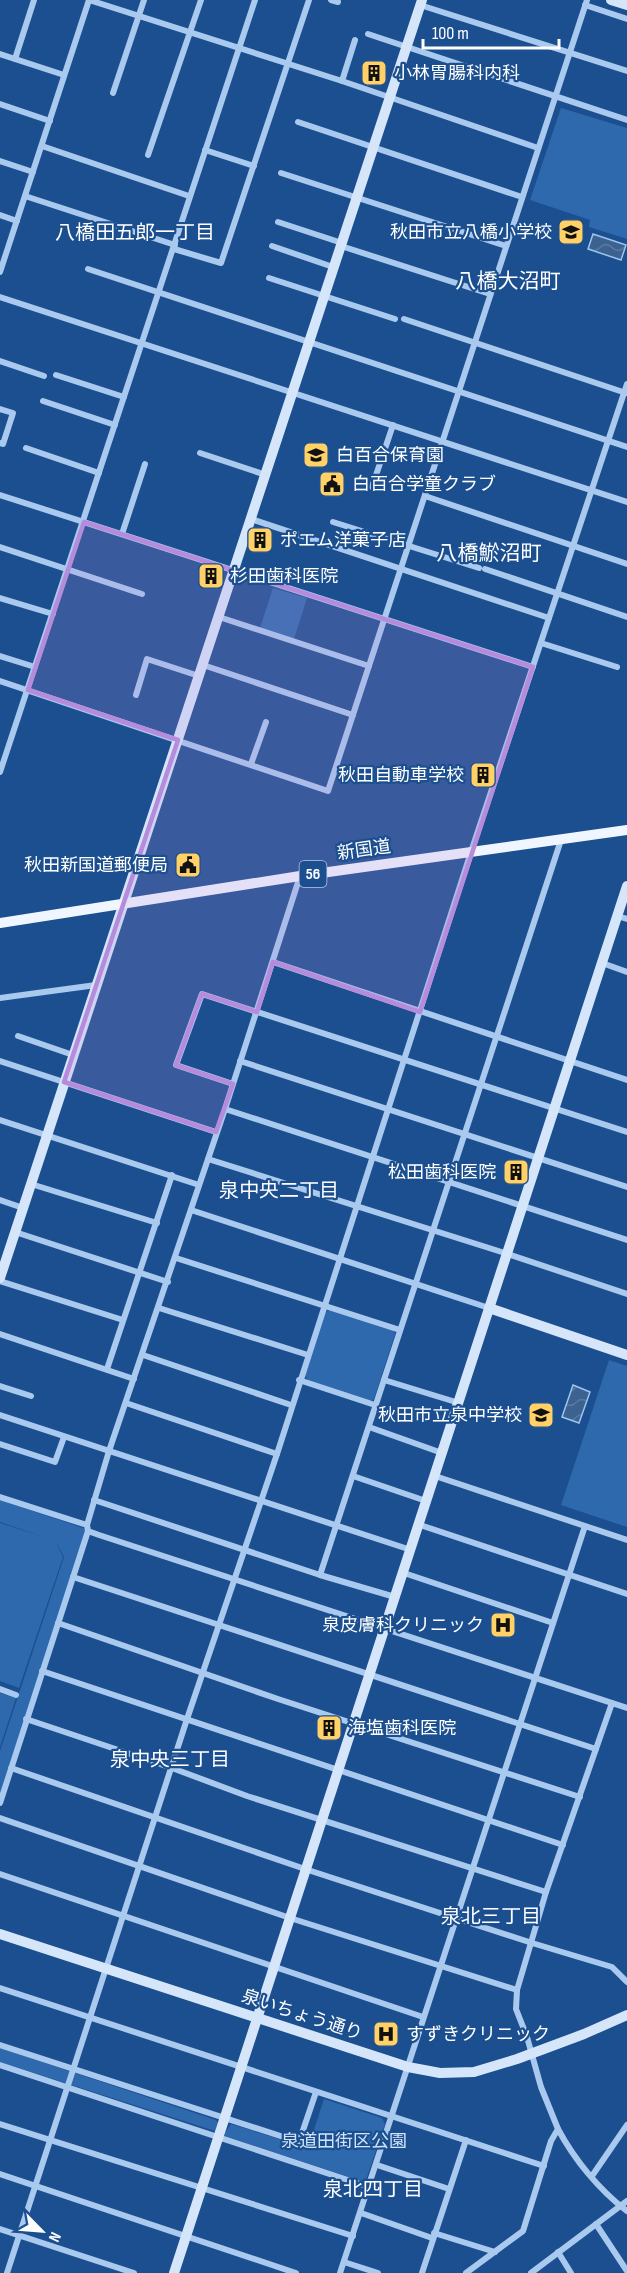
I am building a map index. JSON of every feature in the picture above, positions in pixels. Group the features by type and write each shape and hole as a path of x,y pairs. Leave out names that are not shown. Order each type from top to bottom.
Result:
{"main road":[{"name":"新国道","path":"0,923 300,876 627,830"}],"street":[{"path":"15,59 34,0"},
{"path":"0,272 89,0 342,81 538,148"},
{"path":"113,93 144,0"},
{"path":"148,155 201,0"},
{"path":"0,772 255,0"},
{"path":"25,196 221,263 309,0"},
{"path":"611,0 627,5"},
{"path":"0,681 328,791 586,2 627,20"},
{"path":"123,1320 0,1279 421,3 627,71"},
{"path":"368,34 627,120"},
{"path":"342,81 355,40"},
{"path":"0,54 64,75"},
{"path":"0,104 50,121"},
{"path":"298,122 522,197"},
{"path":"42,146 189,196"},
{"path":"204,150 254,166"},
{"path":"0,162 33,172"},
{"path":"281,173 506,246"},
{"path":"0,215 17,220"},
{"path":"278,222 490,294"},
{"path":"0,246 8,248"},
{"path":"272,246 333,267"},
{"path":"88,270 310,341 627,447"},
{"path":"269,278 395,319"},
{"path":"0,297 627,502"},
{"path":"404,319 626,392"},
{"path":"0,361 44,376"},
{"path":"56,375 124,398"},
{"path":"7,2273 187,1719 277,1454 471,852 627,384"},
{"path":"43,400 115,424"},
{"path":"0,409 13,413 3,444 0,443"},
{"path":"372,487 393,424"},
{"path":"26,448 99,473"},
{"path":"200,453 266,475"},
{"path":"122,534 145,464"},
{"path":"0,495 533,667"},
{"path":"425,496 627,564"},
{"path":"251,519 549,618"},
{"path":"333,522 627,617"},
{"path":"0,547 142,594"},
{"path":"0,597 52,614"},
{"path":"219,617 369,666"},
{"path":"541,643 617,667"},
{"path":"0,656 35,667"},
{"path":"136,695 147,659 201,671 353,715"},
{"path":"250,764 266,722"},
{"path":"320,1575 561,840"},
{"path":"0,1803 73,1577 109,1451 176,1258 300,876"},
{"path":"174,2273 200,2188 420,1525 569,1061 602,963 622,917 627,886"},
{"path":"273,962 627,1080"},
{"path":"602,963 627,972"},
{"path":"0,998 96,985"},
{"path":"233,1084 176,1065 202,994 627,1132"},
{"path":"18,1036 73,1055"},
{"path":"0,1061 216,1132"},
{"path":"240,1061 627,1187"},
{"path":"225,1109 627,1240"},
{"path":"0,1120 199,1185"},
{"path":"208,1159 627,1294"},
{"path":"107,1370 172,1175"},
{"path":"31,1184 157,1223"},
{"path":"0,1200 23,1208"},
{"path":"190,1210 627,1354"},
{"path":"15,1232 168,1282"},
{"path":"176,1258 400,1330"},
{"path":"159,1308 308,1355"},
{"path":"0,1335 134,1379"},
{"path":"142,1355 291,1405"},
{"path":"299,1380 375,1405"},
{"path":"384,1380 459,1403"},
{"path":"0,1386 31,1396"},
{"path":"126,1403 277,1454"},
{"path":"0,1415 411,1550"},
{"path":"369,1427 443,1453"},
{"path":"0,1444 55,1462 64,1437"},
{"path":"353,1476 427,1501"},
{"path":"435,1476 627,1539"},
{"path":"0,1497 234,1578 627,1708"},
{"path":"94,1500 395,1598"},
{"path":"420,1525 627,1594"},
{"path":"340,2273 585,1526"},
{"path":"404,1573 553,1623"},
{"path":"73,1577 596,1749"},
{"path":"58,1623 580,1797"},
{"path":"42,1671 563,1845"},
{"path":"0,1689 16,1695"},
{"path":"612,1703 546,1892 516,1990 516,2009 541,2087 567,2146 627,2216"},
{"path":"26,1719 321,1821 546,1892"},
{"path":"11,1768 157,1816 305,1869 612,1967 627,1982"},
{"path":"0,1818 290,1918 516,1990"},
{"path":"0,1874 423,2017"},
{"name":"泉いちょう通り","path":"0,1934 424,2071 458,2074 474,2072 584,2034 627,2015"},
{"path":"0,1988 544,2166"},
{"path":"0,2045 300,2142 316,2092"},
{"path":"0,2064 369,2187"},
{"path":"0,2124 353,2236"},
{"path":"592,2176 627,2125"},
{"path":"466,2273 523,2230 551,2142 558,2129"},
{"path":"422,2273 466,2140"},
{"path":"376,2165 449,2189"},
{"path":"0,2174 296,2273"},
{"path":"531,2273 627,2201"},
{"path":"620,2206 627,2211"},
{"path":"361,2213 495,2252"},
{"path":"597,2223 627,2264"},
{"path":"597,2223 627,2271"},
{"path":"0,2229 134,2273"},
{"path":"558,2252 571,2273"},
{"path":"344,2262 378,2273"}],"highlighted area":[{"path":"84,522 533,667 420,1012 273,962 257,1012 202,994 176,1065 233,1084 216,1132 64,1082 178,740 28,690"}],"green space":[{"path":"561,108 627,128 627,239 589,227 590,220 530,200"},
{"path":"273,588 307,598 294,639 260,628"},
{"path":"330,1310 394,1331 395,1334 374,1399 370,1401 308,1380 305,1376 326,1312"},
{"path":"609,1360 627,1366 627,1527 561,1505"},
{"path":"0,1500 86,1529 0,1794 0,1751 64,1557 55,1540 63,1557 19,1688 0,1681 0,1523 44,1537 0,1522"},
{"path":"0,1693 16,1698 0,1747"},
{"path":"0,2048 216,2120 218,2123 215,2131 0,2062"},
{"name":"泉道田街区公園","path":"324,2099 382,2118 385,2124 366,2180 361,2181 225,2136 231,2124 308,2148"}],"water":[{"path":"593,234 626,245 621,260 588,249"},
{"path":"573,1385 590,1392 579,1423 562,1417"}],"place":[{"name":"小林胃腸科内科","path":"374,73"},
{"name":"秋田市立八橋小学校","path":"571,232"},
{"name":"白百合保育園","path":"316,455"},
{"name":"白百合学童クラブ","path":"332,484"},
{"name":"ポエム洋菓子店","path":"260,540"},
{"name":"杉田歯科医院","path":"211,576"},
{"name":"秋田自動車学校","path":"483,775"},
{"name":"秋田新国道郵便局","path":"188,865"},
{"name":"松田歯科医院","path":"516,1172"},
{"name":"秋田市立泉中学校","path":"541,1415"},
{"name":"泉皮膚科クリニック","path":"503,1625"},
{"name":"海塩歯科医院","path":"329,1728"},
{"name":"すずきクリニック","path":"386,2034"}],"district":[{"name":"八橋田五郎一丁目","path":"135,233"},
{"name":"八橋大沼町","path":"508,281"},
{"name":"八橋鯲沼町","path":"489,553"},
{"name":"泉中央二丁目","path":"279,1191"},
{"name":"泉中央三丁目","path":"170,1760"},
{"name":"泉北三丁目","path":"491,1917"},
{"name":"泉北四丁目","path":"373,2190"}]}
